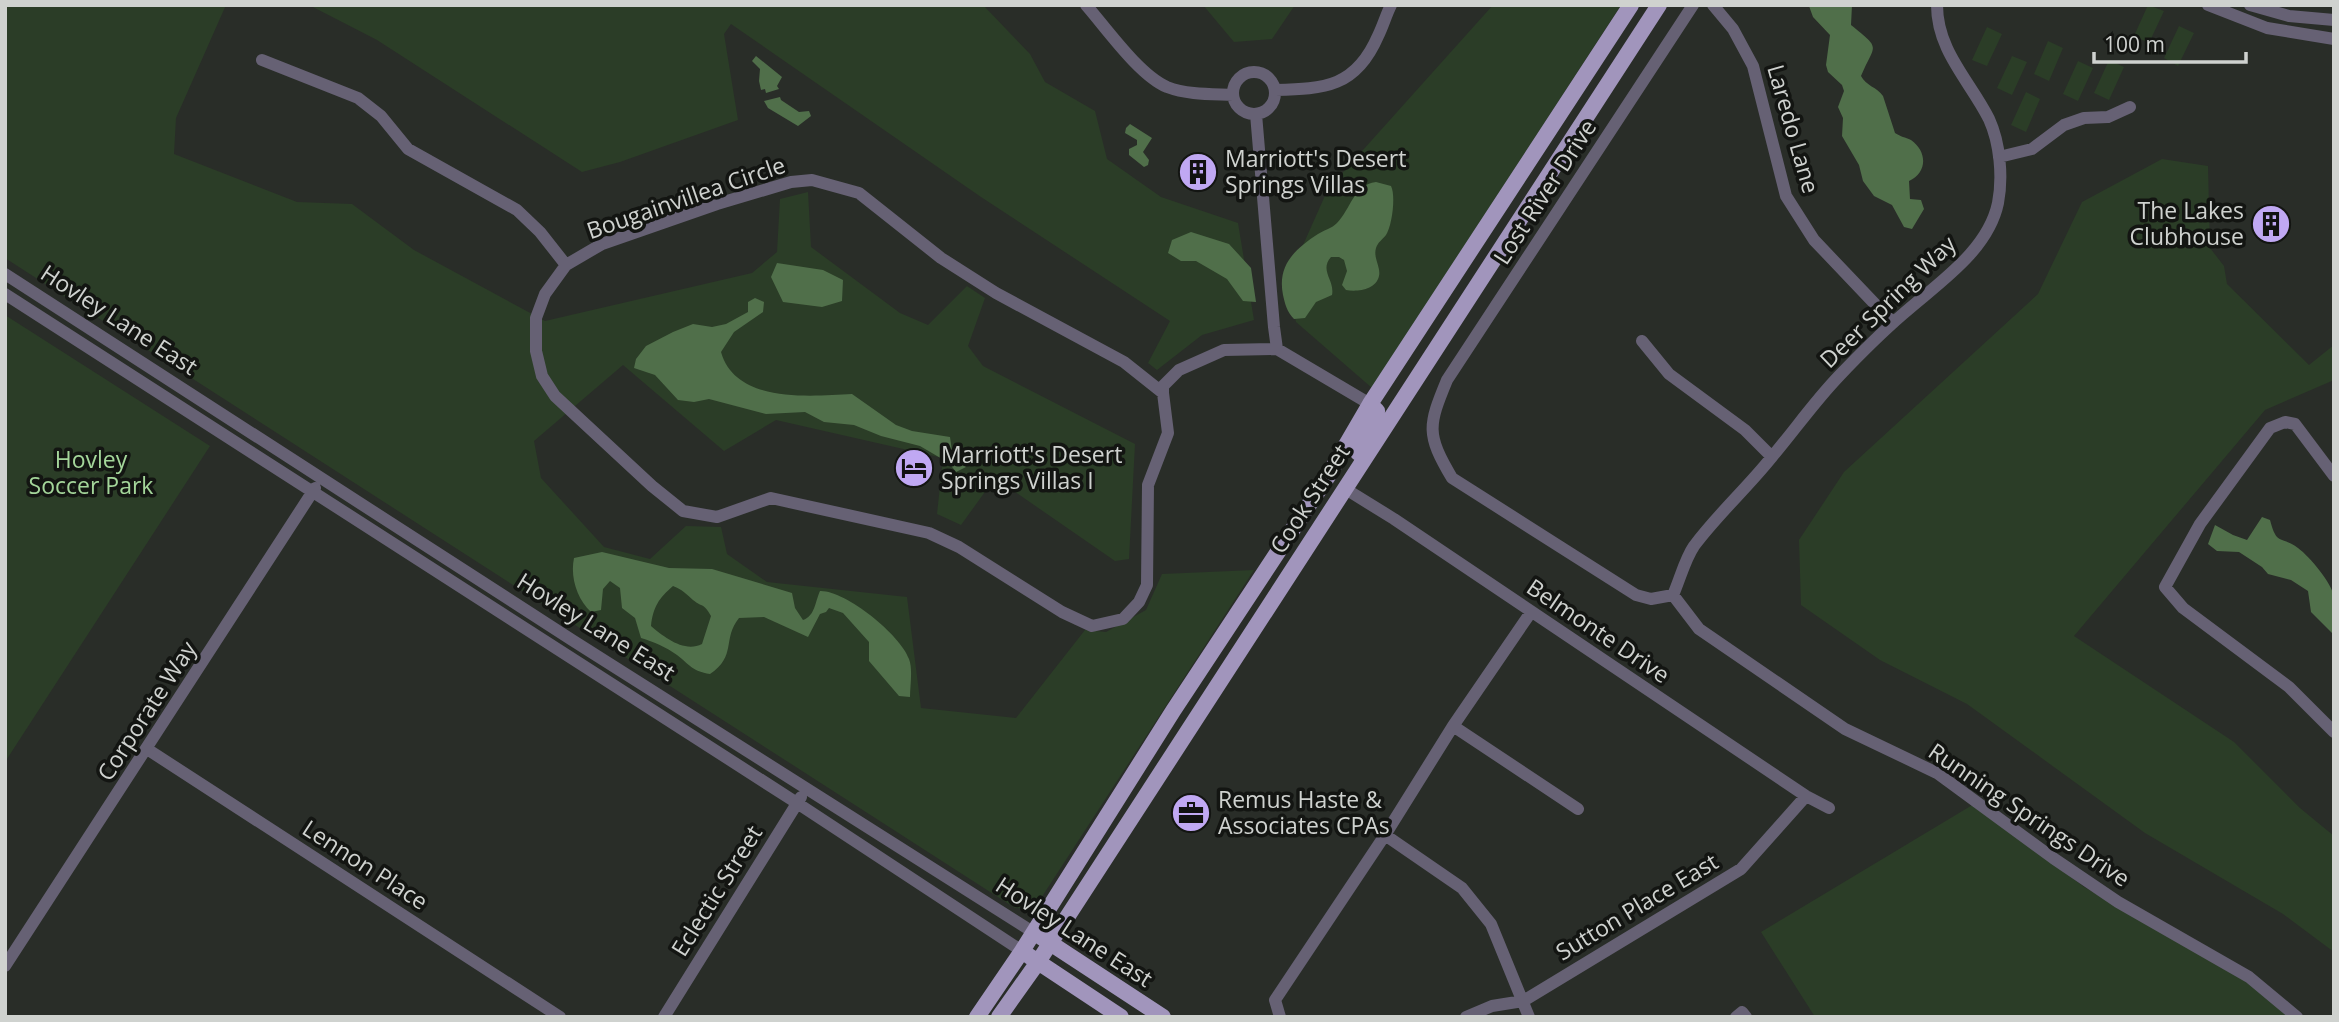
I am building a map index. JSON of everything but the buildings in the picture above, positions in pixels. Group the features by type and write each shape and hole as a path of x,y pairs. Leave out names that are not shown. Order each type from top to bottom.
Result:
{"main road":[{"name":"Cook Street","path":"978,1017 1328,476 1370,404 1631,5"},
{"name":"Cook Street","path":"999,1017 1038,962 1659,5"},
{"path":"1344,488 1377,411 1370,404"},
{"path":"1173,751 1170,737 1173,729 1219,654 1235,617"},
{"name":"Hovley Lane East","path":"1033,932 1163,1017"},
{"name":"Hovley Lane East","path":"1022,951 1121,1017"}],"street":[{"path":"1086,5 1146,73 1167,87 1191,93 1233,95"},
{"path":"1275,90 1323,87 1359,70 1378,38 1391,5"},
{"name":"Lost River Drive","path":"1673,595 1651,599 1636,595 1452,478 1435,450 1432,427 1447,380 1693,5"},
{"name":"Laredo Lane","path":"1713,5 1733,29 1753,65 1786,196 1814,240 1893,323"},
{"name":"Deer Spring Way","path":"1673,595 1693,547 1838,377 1970,254 1992,222 1998,201 1999,157 1989,119 1949,56 1937,16 1937,5"},
{"path":"2208,5 2267,28 2334,39"},
{"path":"2250,5 2289,16 2334,20"},
{"path":"262,60 358,98 381,116 408,149 517,210 540,232 566,265"},
{"path":"1252,72 1258,72 1270,79 1275,90 1272,104 1268,109 1256,114 1238,107 1233,95 1240,77 1252,72"},
{"path":"1999,157 2032,149 2064,125 2084,118 2108,117 2130,107"},
{"path":"1256,114 1277,349"},
{"name":"Bougainvillea Circle","path":"812,180 859,193 941,258 996,293 1124,362 1163,393 1168,432 1148,485 1147,585 1139,602 1123,619 1092,626 1062,612 959,547 929,533 771,498 717,517 683,511 652,486 555,396 542,376 536,351 536,318 545,294 566,265 602,244 717,204 791,182 812,180"},
{"name":"Hovley Lane East","path":"5,274 566,636 1033,932"},
{"name":"Hovley Lane East","path":"5,295 797,803 1022,951"},
{"path":"1642,341 1669,374 1745,430 1772,457"},
{"path":"1163,393 1163,386 1179,370 1224,350 1277,349 1370,404"},
{"path":"120,368 147,370 191,393"},
{"path":"2334,476 2295,424 2285,422 2270,428 2200,524 2165,587 2183,608 2289,687 2334,732"},
{"name":"Corporate Way","path":"5,967 321,477"},
{"name":"Belmonte Drive","path":"1344,488 1806,796 1829,808"},
{"name":"Running Springs Drive","path":"1673,595 1699,629 1834,721 1937,773 2118,902 2249,976 2297,1017"},
{"path":"497,610 509,608 566,636"},
{"path":"1280,1017 1275,1000 1385,835 1453,726 1531,612"},
{"path":"1453,726 1578,809"},
{"path":"697,739 706,736 756,755"},
{"name":"Lennon Place","path":"147,749 560,1017"},
{"name":"Eclectic Street","path":"664,1017 807,789"},
{"name":"Sutton Place East","path":"1466,1017 1493,1006 1523,1001 1741,869 1806,796"},
{"path":"1385,835 1462,888 1491,924 1530,1017"}],"green space":[{"path":"5,5 226,5 176,118 174,154 297,202 352,204 414,250 545,321 752,273 777,252 780,199 808,192 811,247 900,313 928,325 967,286 985,298 968,346 983,366 1135,444 1129,559 1115,561 995,478 961,525 937,514 943,458 776,420 724,451 623,365 534,441 541,478 604,547 650,559 686,526 721,527 727,554 767,582 907,597 921,708 1016,718 1085,630 1106,632 1146,610 1162,574 1254,570 1034,909 1015,908 5,258"},
{"path":"309,5 983,5 1030,54 1045,82 1095,111 1107,159 1161,197 1238,223 1254,320 1202,335 1157,370 1148,363 1170,321 981,197 731,24 724,34 738,120 620,162 582,172 377,40"},
{"path":"1203,5 1295,5 1272,39 1234,42"},
{"path":"1493,5 1621,5 1372,388 1296,322 1287,281 1328,189"},
{"path":"2148,5 2164,11 2149,43 2134,36"},
{"path":"2179,26 2194,33 2178,66 2164,58"},
{"path":"1987,27 2002,34 1987,66 1972,60"},
{"path":"2048,41 2063,48 2049,81 2034,74"},
{"path":"2012,56 2027,62 2012,95 1997,88"},
{"path":"2109,60 2124,67 2109,100 2094,93"},
{"path":"2078,61 2093,68 2078,101 2063,94"},
{"path":"2026,92 2040,99 2026,132 2011,125"},
{"path":"2162,159 2208,166 2210,248 2224,266 2227,284 2309,365 2334,345 2334,380 2265,410 2074,636 2234,742 2300,808 2334,836 2334,952 2283,914 2145,833 1967,704 1880,660 1801,605 1799,540 1844,472 2038,294 2082,202"},
{"name":"Hovley Soccer Park","path":"5,315 210,446 5,762"},
{"path":"1974,804 2084,887 2244,978 2290,1017 1815,1017 1761,932"}],"shaded area":[{"path":"1852,5 1851,25 1868,39 1873,48 1861,76 1883,96 1895,133 1911,140 1923,156 1922,168 1909,181 1910,199 1921,200 1924,209 1912,229 1904,227 1892,205 1874,196 1863,181 1859,165 1842,136 1843,118 1838,107 1844,91 1842,85 1828,72 1826,65 1830,35 1813,17 1809,6"},
{"path":"756,56 782,77 777,86 779,89 766,93 765,89 761,90 760,69 752,61"},
{"path":"780,97 799,112 809,111 811,116 798,126 768,108 764,101"},
{"path":"1130,124 1152,138 1143,152 1149,160 1144,167 1129,155 1129,149 1137,145 1137,140 1125,133"},
{"path":"1376,182 1391,186 1393,197 1388,231 1376,248 1379,273 1377,281 1366,289 1346,290 1342,285 1347,271 1344,260 1331,257 1327,271 1332,295 1316,302 1305,318 1294,319 1283,295 1285,266 1295,252 1337,223 1362,188"},
{"path":"1191,232 1229,244 1251,268 1256,302 1243,301 1227,279 1196,261 1181,261 1168,253 1172,240"},
{"path":"777,263 823,270 843,280 842,301 822,307 783,302 771,277"},
{"path":"755,298 764,302 763,312 734,332 721,352 729,369 742,381 758,389 776,393 816,396 852,394 896,425 912,431 950,437 952,451 966,467 956,472 949,463 920,446 881,436 854,425 824,422 805,412 766,414 709,399 694,402 678,400 655,375 634,368 636,359 646,346 693,324 712,327 726,324 748,312 748,302"},
{"path":"2262,517 2270,520 2277,537 2292,544 2308,557 2329,585 2335,602 2334,635 2311,612 2308,591 2291,580 2268,574 2239,552 2217,551 2208,544 2215,525 2247,540"},
{"path":"602,552 669,568 712,569 792,593 795,608 803,620 812,612 820,591 831,593 871,616 904,649 911,668 910,697 899,696 869,661 869,642 843,613 829,608 820,614 808,637 764,617 739,618 731,633 724,661 710,674 699,671 669,650 641,638 635,618 622,608 620,588 610,581 603,589 601,610 591,612 576,587 574,558","holes":["673,586 704,607 711,616 702,644 688,647 681,645 651,626 655,608"]}],"place":[{"name":"Marriott's Desert Springs Villas","path":"1198,172"},
{"name":"The Lakes Clubhouse","path":"2271,224"},
{"name":"Marriott's Desert Springs Villas I","path":"914,468"},
{"name":"Remus Haste & Associates CPAs","path":"1191,813"}]}
